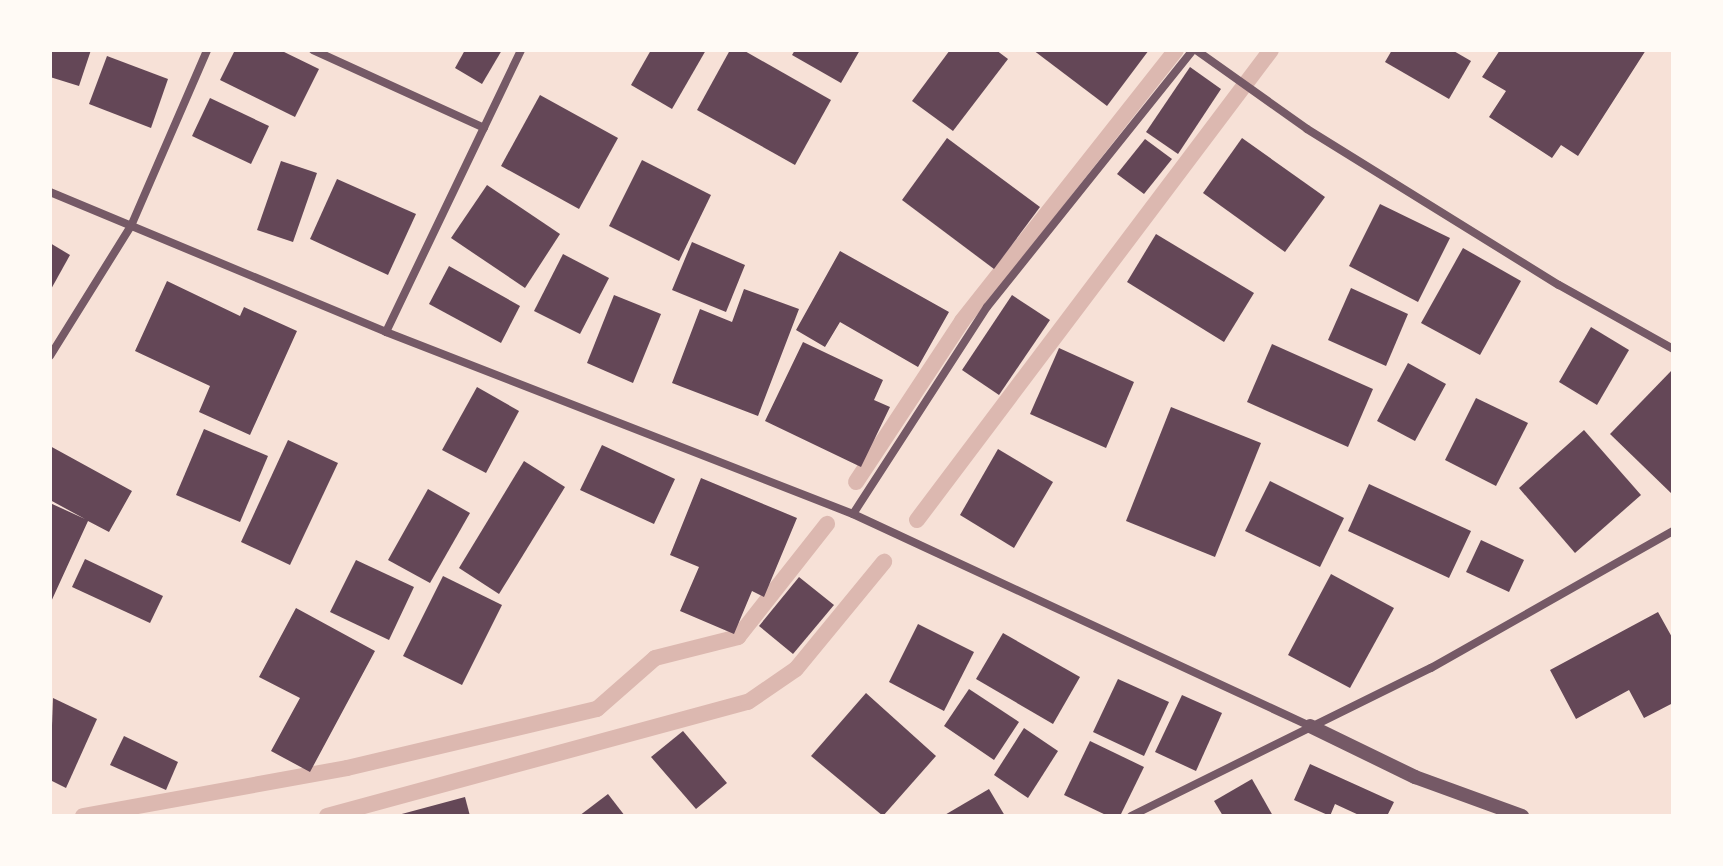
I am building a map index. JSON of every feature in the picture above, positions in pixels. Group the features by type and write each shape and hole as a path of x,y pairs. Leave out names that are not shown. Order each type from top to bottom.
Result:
{"street":[{"path":"50,356 131,226 207,50"},
{"path":"313,50 484,128"},
{"path":"386,332 521,50"},
{"path":"853,514 987,307 1194,50 1250,90 1559,285 1673,349"},
{"path":"50,192 386,332 853,514 1415,777 1522,816"},
{"path":"1131,816 1431,668 1673,531"}],"building":[{"path":"50,50 91,50 79,86 50,77"},
{"path":"235,50 280,50 319,69 295,117 220,80"},
{"path":"465,50 502,50 482,84 455,68"},
{"path":"651,50 706,50 672,109 631,85"},
{"path":"730,50 743,50 831,100 795,165 697,110"},
{"path":"795,50 860,50 841,83 792,55"},
{"path":"950,50 996,50 1008,59 953,131 912,101"},
{"path":"1033,50 1149,50 1107,106"},
{"path":"1392,50 1452,50 1471,61 1449,99 1385,62"},
{"path":"1500,50 1646,50 1578,156 1561,145 1552,158 1489,117 1506,91 1482,77"},
{"path":"107,56 168,79 151,128 89,104"},
{"path":"1190,67 1221,89 1178,154 1146,132"},
{"path":"540,95 618,138 579,209 501,166"},
{"path":"210,98 269,126 251,164 192,136"},
{"path":"947,138 1040,207 994,269 902,200"},
{"path":"1242,138 1325,197 1285,252 1203,193"},
{"path":"1145,139 1172,159 1144,194 1117,174"},
{"path":"642,160 711,195 679,261 609,226"},
{"path":"281,161 317,173 293,242 257,230"},
{"path":"337,179 416,214 388,275 310,239"},
{"path":"487,185 560,234 525,288 451,238"},
{"path":"1380,204 1450,238 1418,302 1349,266"},
{"path":"1156,234 1254,293 1224,342 1127,282"},
{"path":"692,242 745,265 726,312 672,290"},
{"path":"50,243 70,255 50,291"},
{"path":"1463,248 1521,281 1480,355 1421,323"},
{"path":"840,251 949,312 918,367 840,322 825,347 796,330"},
{"path":"563,254 609,278 580,334 534,311"},
{"path":"449,266 520,306 501,343 429,304"},
{"path":"167,281 240,316 244,307 297,331 250,435 199,412 210,386 135,351"},
{"path":"1351,288 1408,314 1386,366 1328,340"},
{"path":"744,289 799,309 758,416 672,383 700,309 732,322"},
{"path":"614,295 661,314 633,383 587,363"},
{"path":"1012,295 1050,320 999,395 962,370"},
{"path":"1591,327 1629,350 1597,405 1559,382"},
{"path":"803,342 883,380 874,400 890,407 861,467 765,421"},
{"path":"1272,344 1373,389 1348,447 1247,402"},
{"path":"1059,348 1134,382 1106,448 1030,414"},
{"path":"1408,363 1446,384 1415,441 1377,421"},
{"path":"1673,369 1673,495 1610,434"},
{"path":"477,387 519,411 486,473 442,450"},
{"path":"1476,398 1528,423 1496,486 1445,460"},
{"path":"1171,407 1261,443 1215,557 1126,521"},
{"path":"204,429 268,456 240,522 176,495"},
{"path":"1584,430 1641,495 1575,553 1519,488"},
{"path":"288,440 338,463 290,565 241,542"},
{"path":"602,445 675,479 654,524 580,490"},
{"path":"50,446 132,491 109,532 88,521 50,604 50,503 85,519 50,500"},
{"path":"998,449 1053,482 1014,548 960,515"},
{"path":"524,461 565,487 499,594 459,568"},
{"path":"701,478 797,518 764,597 752,591 734,634 680,611 699,567 670,555"},
{"path":"1270,481 1344,518 1320,567 1245,531"},
{"path":"1369,484 1471,531 1449,578 1348,531"},
{"path":"428,489 470,513 430,583 388,560"},
{"path":"1481,540 1524,560 1509,592 1466,572"},
{"path":"85,559 163,596 150,623 72,587"},
{"path":"356,560 414,587 389,640 330,612"},
{"path":"1331,574 1394,608 1350,688 1288,655"},
{"path":"443,576 502,605 462,685 403,656"},
{"path":"799,577 834,605 793,654 759,626"},
{"path":"296,608 375,651 310,772 271,751 300,698 259,677"},
{"path":"1658,612 1673,639 1673,703 1644,718 1629,690 1576,719 1550,670"},
{"path":"918,624 974,652 944,711 889,682"},
{"path":"1003,633 1080,677 1053,724 976,679"},
{"path":"1118,679 1169,702 1144,756 1093,732"},
{"path":"969,689 1019,722 994,760 944,726"},
{"path":"866,693 936,756 883,816 811,756"},
{"path":"1182,695 1222,713 1196,771 1155,752"},
{"path":"53,698 97,719 66,788 50,780"},
{"path":"1024,728 1058,751 1028,798 994,775"},
{"path":"683,731 727,783 696,809 651,757"},
{"path":"124,736 178,762 166,790 110,765"},
{"path":"1090,741 1144,767 1120,816 1108,816 1064,795"},
{"path":"1310,764 1394,802 1387,816 1361,816 1335,804 1330,816 1294,800"},
{"path":"1252,779 1273,816 1223,816 1214,801"},
{"path":"989,789 1005,816 943,816"},
{"path":"608,794 625,816 579,816"},
{"path":"465,797 470,816 398,816 398,815"}],"waterway":[{"path":"856,482 962,321 1176,50"},
{"path":"917,520 1271,50"},
{"path":"83,816 347,768 597,709 655,658 738,637 827,524"},
{"path":"327,816 748,702 796,669 884,562"}]}
